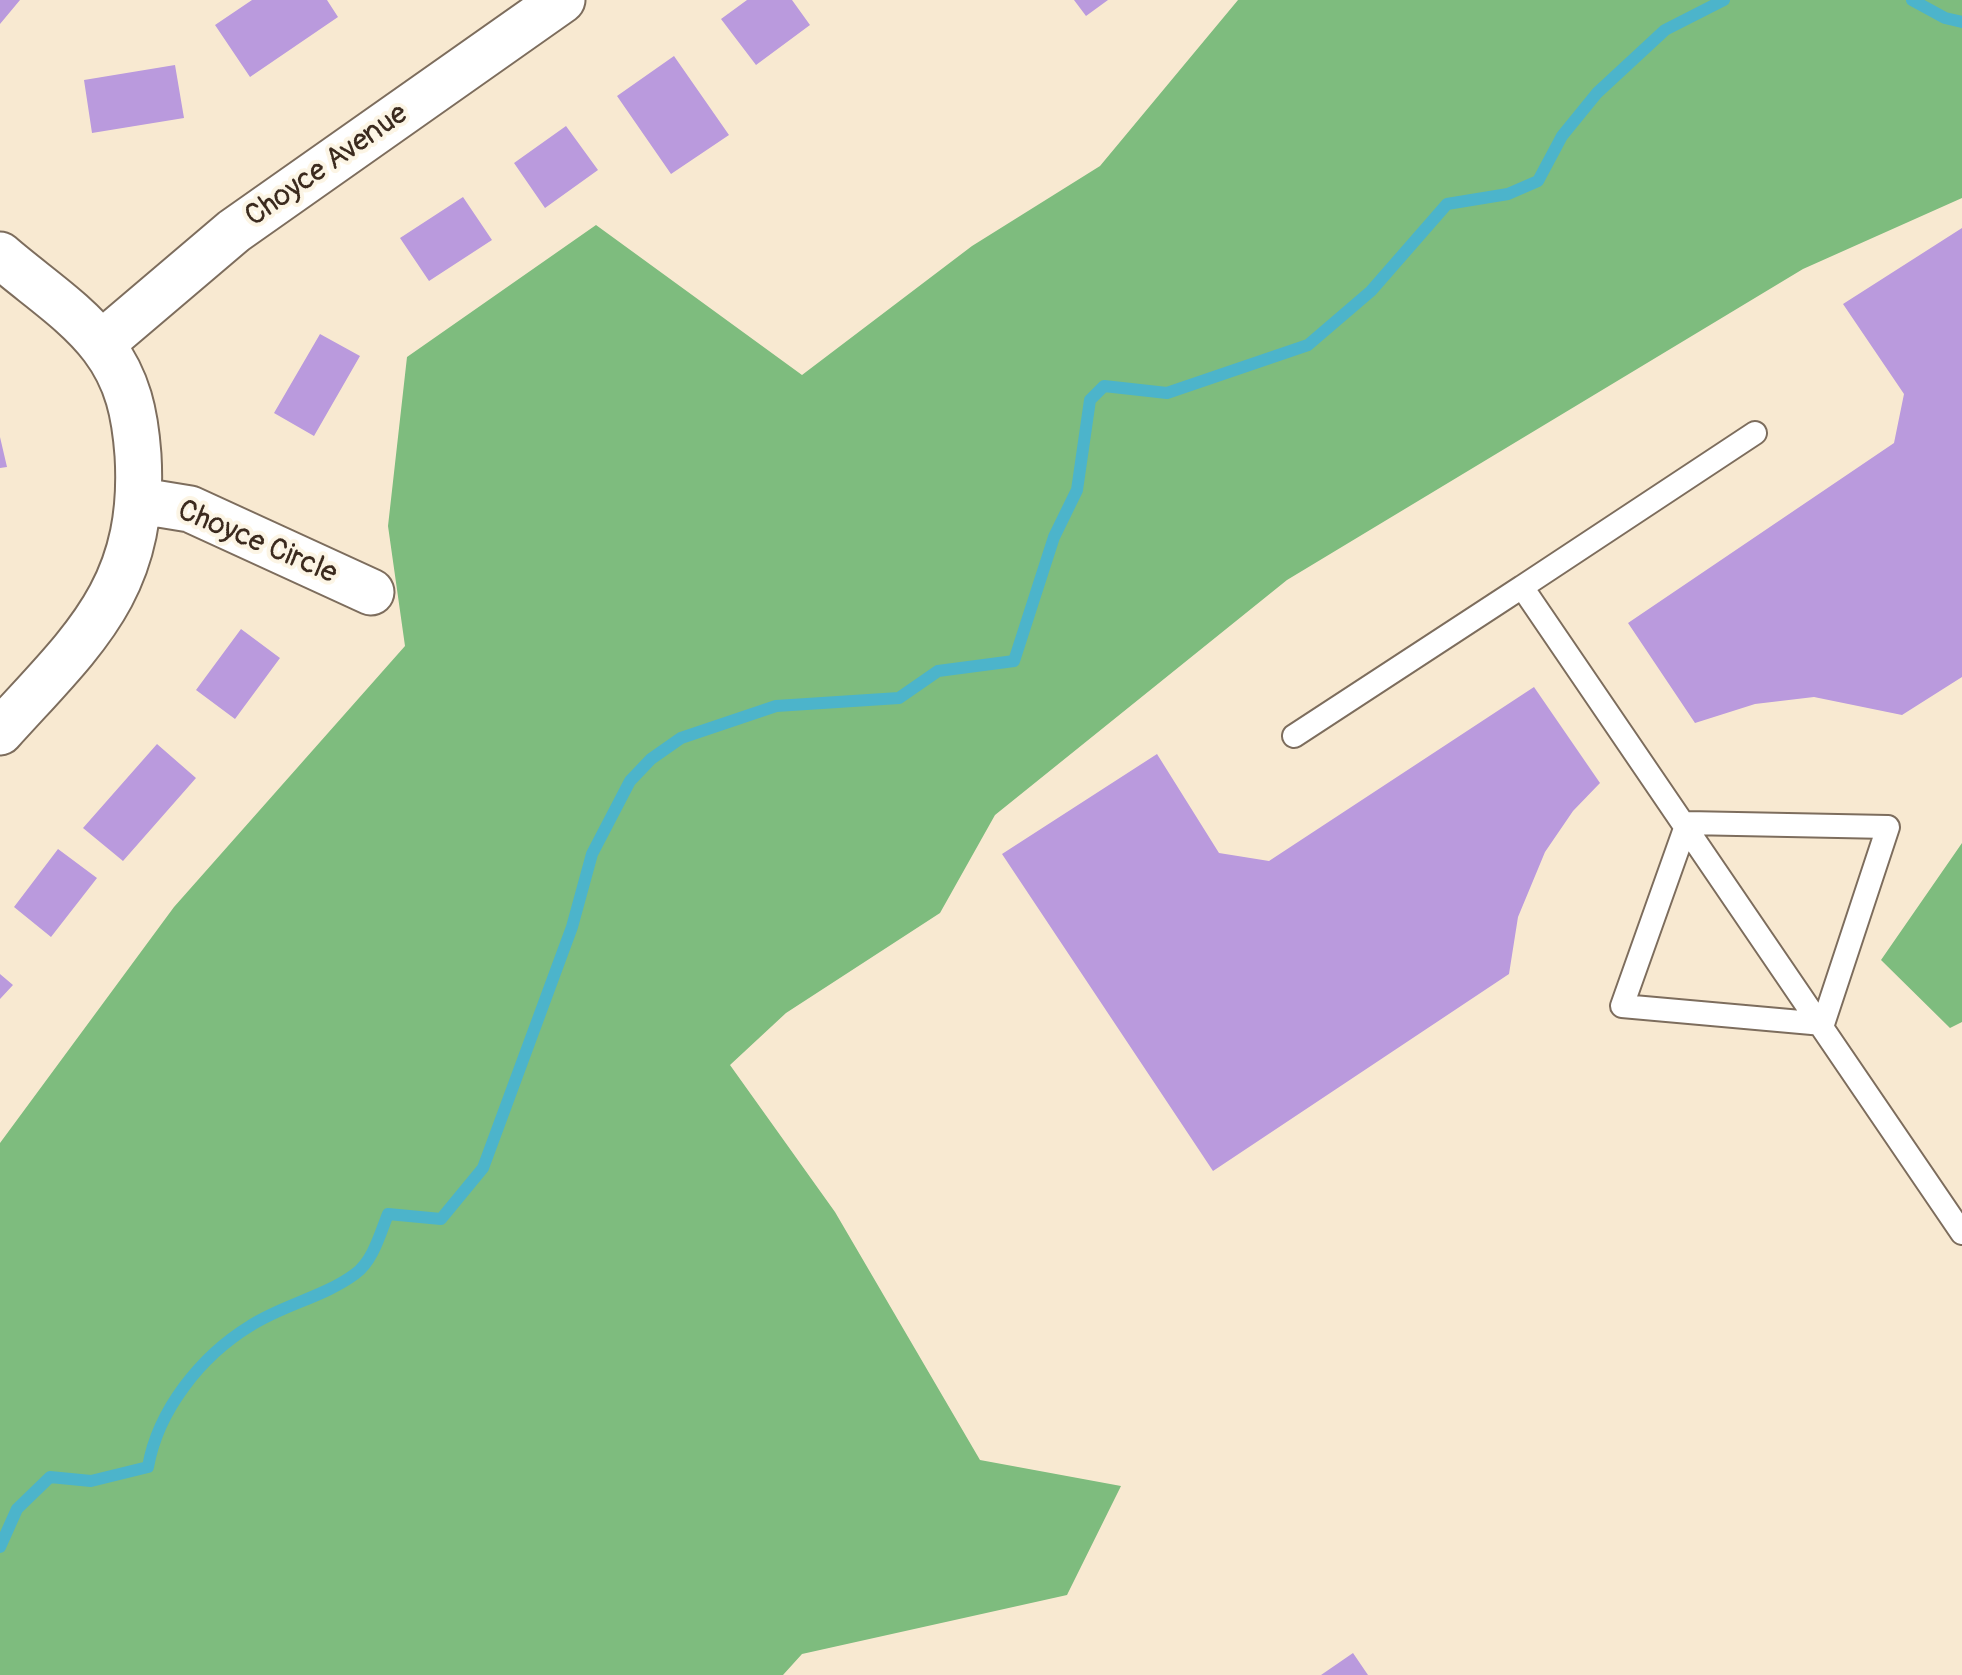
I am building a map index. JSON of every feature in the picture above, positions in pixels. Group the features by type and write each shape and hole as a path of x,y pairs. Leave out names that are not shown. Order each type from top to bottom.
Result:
{"street":[{"name":"Choyce Avenue","path":"101,344 234,231 562,0"},
{"name":"Choyce Circle","path":"0,255 101,344 124,380 136,420 141,501 131,554 108,605 91,631 0,732"},
{"name":"Choyce Circle","path":"141,501 190,508 370,592"}],"lane":[{"path":"1294,736 1756,432"},
{"path":"1522,587 1687,823 1962,1233"},
{"path":"1687,823 1622,1006 1823,1024"},
{"path":"1687,823 1888,826 1823,1024"}],"green space":[{"path":"1238,0 1962,0 1962,198 1803,269 1287,580 995,815 940,913 786,1013 730,1065 835,1212 980,1460 1121,1486 1067,1595 802,1654 783,1675 0,1675 0,1143 174,907 405,646 388,526 407,357 596,225 802,375 972,246 1100,166"},
{"path":"1962,843 1962,1022 1950,1028 1881,960"}],"building":[{"path":"0,0 20,0 0,24"},
{"path":"252,0 327,0 338,17 250,77 215,25"},
{"path":"747,0 792,0 810,25 756,65 721,19"},
{"path":"1074,0 1108,0 1086,16"},
{"path":"674,56 729,135 671,174 617,96"},
{"path":"175,65 184,118 92,133 84,80"},
{"path":"566,126 598,170 545,208 514,163"},
{"path":"463,197 492,240 429,281 400,238"},
{"path":"1962,228 1962,677 1902,715 1814,697 1755,704 1695,723 1628,623 1894,443 1904,394 1843,304"},
{"path":"320,334 360,356 314,436 274,413"},
{"path":"0,437 7,467 0,468"},
{"path":"241,629 280,658 235,719 196,690"},
{"path":"1534,687 1600,783 1573,811 1545,852 1518,917 1509,974 1213,1171 1002,854 1157,754 1219,853 1269,861"},
{"path":"157,744 196,778 123,861 83,828"},
{"path":"58,849 97,878 51,937 14,907"},
{"path":"0,974 13,985 0,999"},
{"path":"1353,1653 1368,1675 1321,1675"}],"waterway":[{"path":"0,1547 17,1509 50,1477 91,1481 148,1467 161,1425 199,1369 250,1326 355,1274 371,1255 388,1214 441,1219 483,1168 572,927 592,854 630,781 651,759 681,738 776,706 899,698 938,671 1014,661 1054,537 1077,490 1090,400 1104,386 1167,393 1308,345 1371,291 1447,204 1508,194 1538,181 1562,136 1597,93 1665,30 1724,0"},
{"path":"1912,0 1945,18 1962,22"}]}
